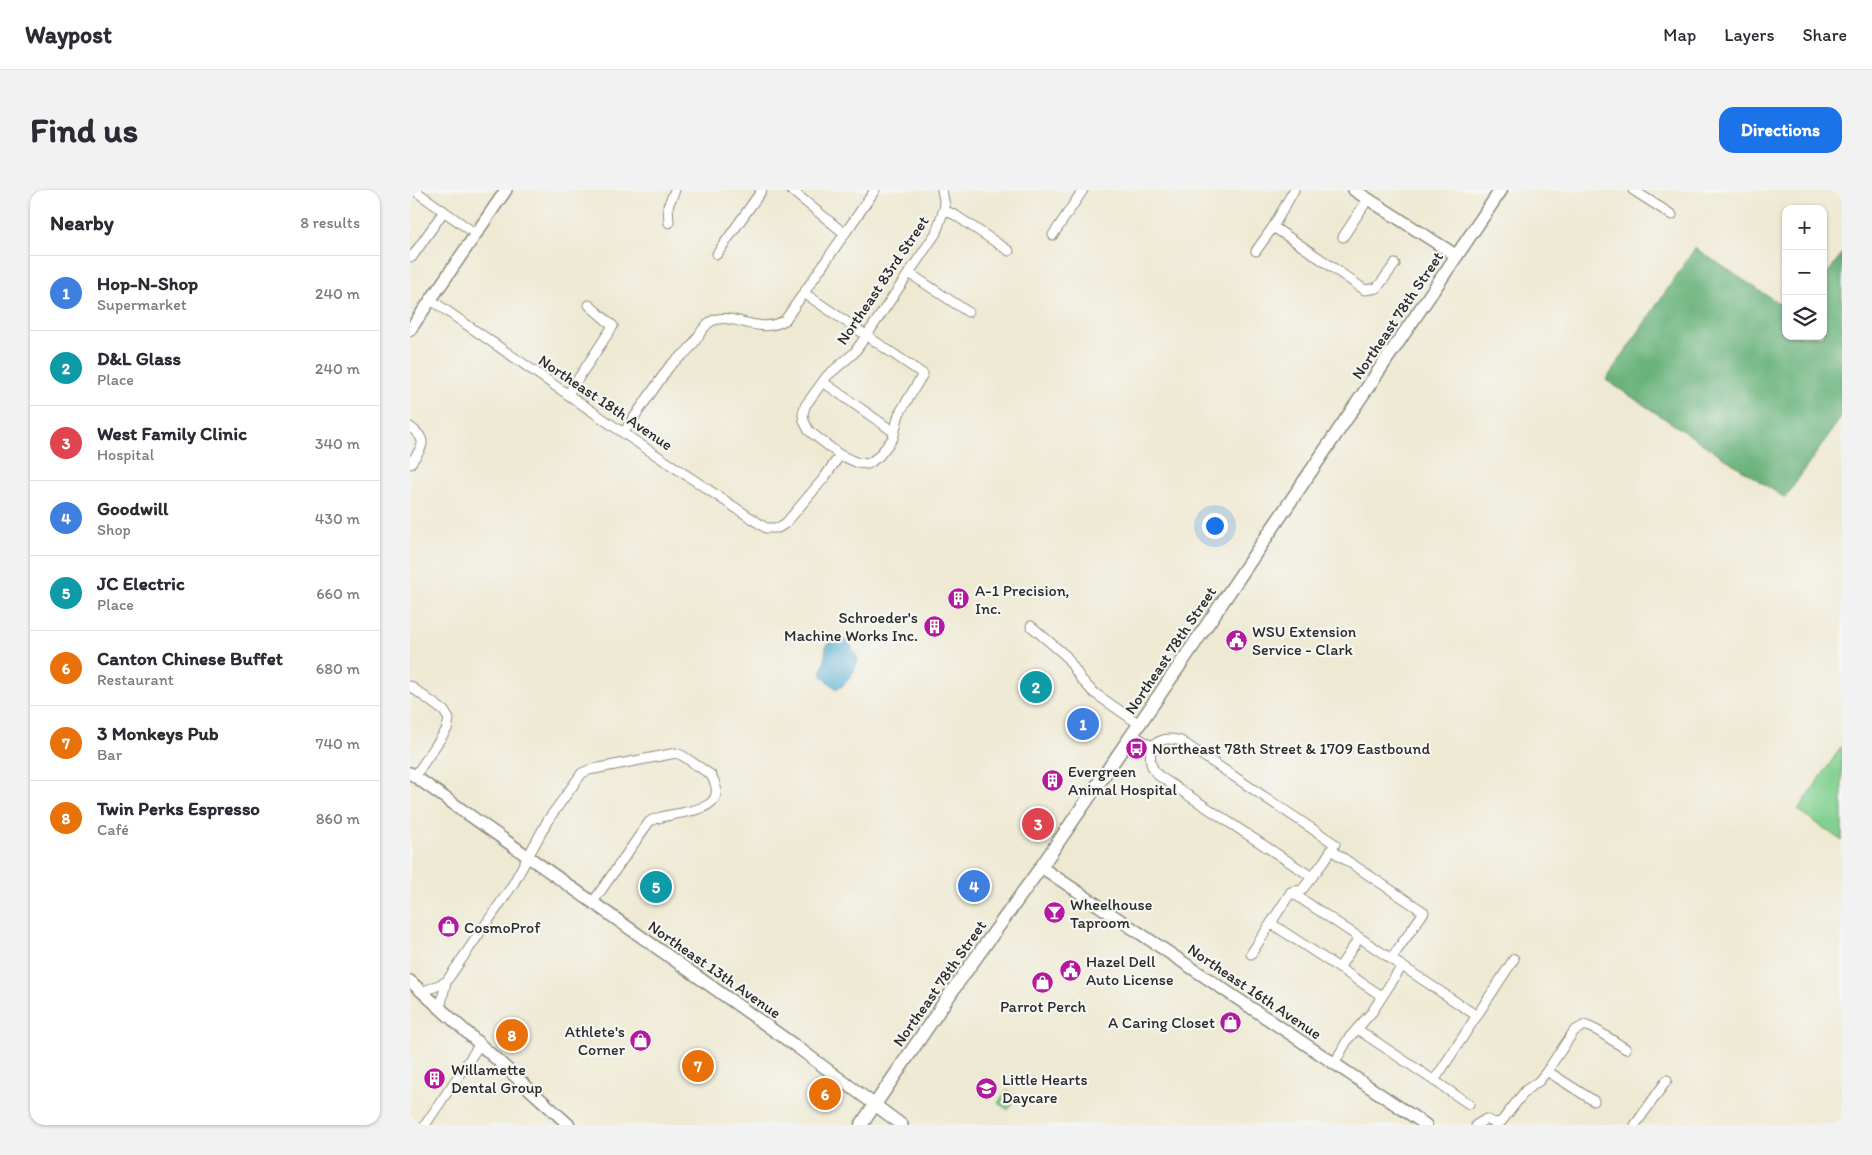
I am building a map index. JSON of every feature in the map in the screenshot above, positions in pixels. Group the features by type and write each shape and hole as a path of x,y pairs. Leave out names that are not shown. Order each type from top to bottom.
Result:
{"main road":[{"name":"Northeast 78th Street","path":"861,1125 957,984 1041,867 1136,729 1501,190"}],"street":[{"path":"414,190 476,234"},
{"path":"410,330 506,190"},
{"path":"669,223 668,206 675,190"},
{"path":"718,254 762,190"},
{"path":"792,190 844,233"},
{"path":"624,432 675,359 690,349 711,321 726,318 753,325 768,326 785,320 875,190"},
{"name":"Northeast 83rd Street","path":"840,454 809,431 803,414 806,406 832,372 854,353 936,232 944,210 945,200 942,190"},
{"path":"1053,235 1083,190"},
{"path":"1256,251 1273,227 1294,190"},
{"path":"1354,190 1456,256"},
{"path":"1633,190 1672,215"},
{"path":"1343,237 1368,199"},
{"path":"944,210 955,215 1009,251"},
{"path":"412,257 444,211"},
{"path":"1273,227 1365,290 1377,288 1395,264"},
{"path":"909,272 968,312"},
{"path":"804,293 923,374 899,414 893,438 880,456 868,464 861,464 840,454"},
{"name":"Northeast 18th Avenue","path":"430,300 766,528 778,528 786,523 824,478 840,454"},
{"path":"568,394 613,326 588,305"},
{"path":"823,382 894,432"},
{"path":"410,427 422,436 423,441 421,449 410,464"},
{"path":"1032,626 1066,656 1092,692 1136,729 1150,746 1152,769 1159,776 1312,877"},
{"path":"410,686 444,711 449,719 447,729 412,774"},
{"path":"1150,746 1163,739 1170,738 1181,741 1335,844 1302,890 1292,892 1252,954"},
{"path":"440,1008 446,982 512,886 548,820 582,773 593,769 678,754 708,774 714,784 715,796 706,807 649,822 593,902"},
{"name":"Northeast 13th Avenue","path":"412,774 797,1047 902,1125"},
{"path":"1331,850 1424,912 1391,959"},
{"name":"Northeast 16th Avenue","path":"1041,867 1426,1125"},
{"path":"1292,892 1477,1016"},
{"path":"1272,924 1382,996"},
{"path":"1339,968 1359,938"},
{"path":"1434,1081 1514,959"},
{"path":"1334,1064 1348,1039 1382,996 1402,966"},
{"path":"410,981 569,1125"},
{"path":"422,992 446,982"},
{"path":"1476,1125 1486,1119 1494,1123 1501,1122 1526,1090 1539,1081 1574,1031 1585,1025 1626,1049"},
{"path":"1357,1029 1469,1104"},
{"path":"425,1125 480,1044"},
{"path":"1547,1071 1594,1101"},
{"path":"1635,1125 1667,1080"}],"green space":[{"path":"1695,248 1782,305 1782,340 1827,340 1827,274 1842,253 1842,416 1785,498 1606,380"},
{"path":"1842,746 1842,841 1798,810"},
{"path":"1007,1090 1017,1097 1008,1110 998,1103"}],"water":[{"path":"843,640 848,641 858,659 851,676 837,689 825,679 822,672 827,645"}],"place":[{"name":"A-1 Precision, Inc.","path":"959,599"},
{"name":"Schroeder's Machine Works Inc.","path":"934,626"},
{"name":"WSU Extension Service - Clark","path":"1236,640"},
{"name":"D&L Glass","path":"1036,687"},
{"name":"Hop-N-Shop","path":"1083,724"},
{"name":"Northeast 78th Street & 1709 Eastbound","path":"1136,748"},
{"name":"Evergreen Animal Hospital","path":"1052,780"},
{"name":"West Family Clinic","path":"1038,824"},
{"name":"Goodwill","path":"974,886"},
{"name":"JC Electric","path":"656,887"},
{"name":"Wheelhouse Taproom","path":"1054,913"},
{"name":"CosmoProf","path":"448,927"},
{"name":"Hazel Dell Auto License","path":"1070,970"},
{"name":"Parrot Perch","path":"1043,982"},
{"name":"A Caring Closet","path":"1231,1022"},
{"name":"Twin Perks Espresso","path":"512,1035"},
{"name":"Athlete's Corner","path":"641,1040"},
{"name":"3 Monkeys Pub","path":"698,1066"},
{"name":"Willamette Dental Group","path":"435,1078"},
{"name":"Little Hearts Daycare","path":"986,1088"},
{"name":"Canton Chinese Buffet","path":"825,1094"}]}
